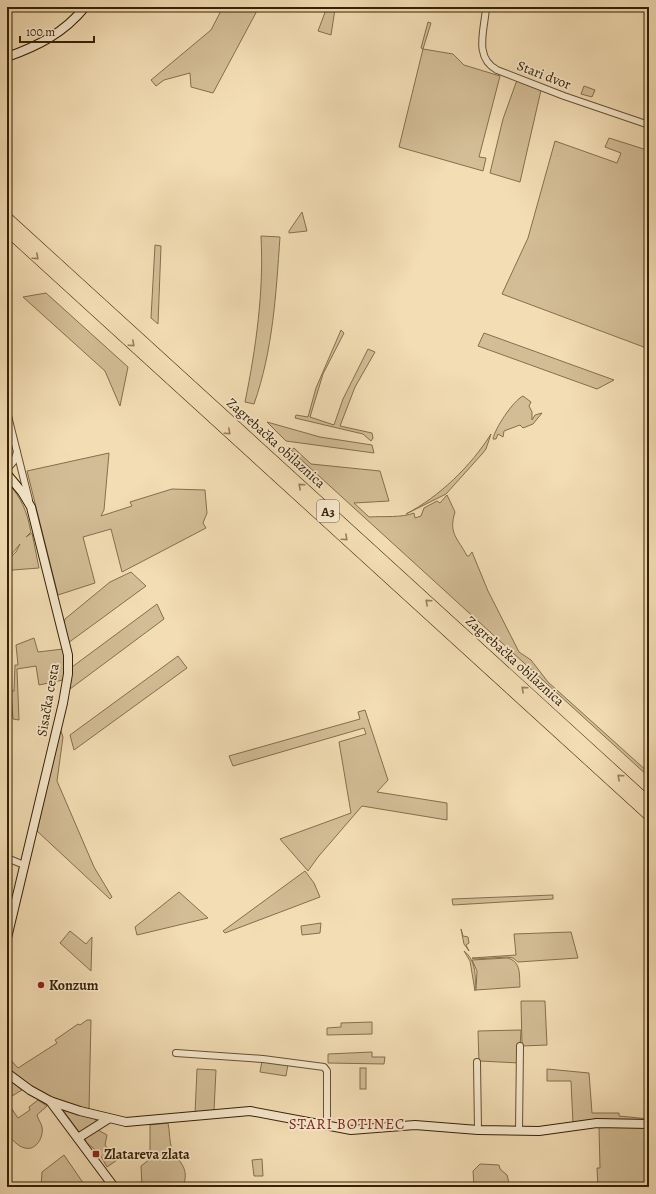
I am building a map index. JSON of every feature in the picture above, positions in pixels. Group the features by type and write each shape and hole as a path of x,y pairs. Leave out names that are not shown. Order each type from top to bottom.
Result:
{"highway":[{"name":"Zagrebačka obilaznica","path":"7,218 649,803"},
{"name":"Zagrebačka obilaznica","path":"7,230 649,815"}],"street":[{"path":"7,57 42,43 65,28 85,7"},
{"name":"Stari dvor","path":"486,7 482,49 485,59 490,65 497,70 564,96 649,125"},
{"path":"7,412 31,507"},
{"path":"7,469 14,461 17,452"},
{"name":"Sisačka cesta","path":"7,474 22,492 31,507 64,638 69,665 63,703 7,938"},
{"path":"7,858 24,865"},
{"path":"519,1131 520,1046"},
{"path":"176,1052 263,1059 324,1067 327,1071 327,1125"},
{"path":"477,1062 478,1130"},
{"path":"7,1073 30,1090 50,1101 108,1119 134,1122 250,1111 351,1130 415,1125 478,1130 519,1131 551,1130 597,1123 649,1124"},
{"path":"50,1101 114,1187"},
{"path":"78,1138 108,1119"}],"shaded area":[{"path":"223,7 259,7 213,93 191,87 190,73 164,80 156,86 151,80 211,30"},
{"path":"327,7 334,7 335,9 331,35 318,31"},
{"path":"428,22 431,23 423,49 421,48"},
{"path":"423,49 453,54 464,65 500,76 479,157 486,158 483,171 399,147"},
{"path":"517,80 541,90 520,182 490,173 503,119"},
{"path":"584,86 595,90 592,97 581,94"},
{"path":"609,138 647,150 649,148 649,349 502,294 528,238 555,141 617,163 621,153 605,147"},
{"path":"302,212 307,231 289,233 289,231"},
{"path":"261,236 280,237 270,342 266,363 254,404 245,402 253,361 258,319 262,257"},
{"path":"155,245 161,246 158,324 151,318"},
{"path":"46,293 128,367 120,406 105,371 23,297"},
{"path":"341,330 344,333 323,374 310,417 334,425 343,399 368,349 375,352 355,387 340,426 372,433 373,438 371,441 363,434 295,418 296,415 308,417 316,388"},
{"path":"484,333 614,380 597,389 478,346"},
{"path":"523,396 531,402 529,406 532,412 532,420 535,415 542,413 533,424 523,428 520,425 504,431 503,437 498,434 496,439 493,439 497,428 505,415 514,403"},
{"path":"267,422 320,437 372,445 374,453 286,441"},
{"path":"491,434 486,449 446,494 406,514 430,499 453,480 474,458"},
{"path":"294,448 311,464 380,471 389,501 354,503 369,517 398,516 414,513 415,518 421,516 424,508 437,501 440,503 447,495 455,512 453,519 453,531 455,536 467,556 469,556 472,552 488,591 519,652 531,660 548,682 649,773 649,777 308,466 291,450"},
{"path":"109,453 104,510 101,516 132,506 130,502 172,489 205,490 207,513 203,523 206,528 122,572 111,529 83,537 95,583 58,595 27,471"},
{"path":"7,481 20,499 25,510 31,532 26,537 32,533 39,568 13,570 7,573 7,561 16,552 20,544 7,560"},
{"path":"131,572 146,586 68,643 64,624 65,619 110,582"},
{"path":"157,604 164,619 70,689 72,667"},
{"path":"34,638 38,652 63,649 65,660 63,680 39,685 36,666 17,669 19,720 13,719 11,691 14,691 15,665 18,665 16,645"},
{"path":"178,656 187,668 74,750 70,735"},
{"path":"365,710 388,780 377,792 447,803 447,820 362,806 318,857 308,871 280,839 351,813 339,742 366,734 364,728 233,766 229,756 360,719 358,712"},
{"path":"60,728 63,737 57,781 94,867 112,897 110,899 37,831"},
{"path":"305,871 314,883 320,897 225,933 223,931"},
{"path":"179,892 208,918 137,935 135,927"},
{"path":"553,895 553,899 453,905 452,899"},
{"path":"321,923 320,933 302,935 301,926"},
{"path":"461,929 463,936 468,937 469,943 466,945 469,951 464,944"},
{"path":"70,931 86,944 92,937 91,971 60,943"},
{"path":"571,932 578,958 518,962 513,958 507,957 472,958 516,955 514,934"},
{"path":"464,951 471,959 473,964 475,991 470,961"},
{"path":"507,958 515,962 519,970 520,987 476,990 477,971 472,960"},
{"path":"521,1001 545,1001 547,1045 522,1046"},
{"path":"87,1020 91,1020 89,1110 52,1098 36,1090 7,1068 7,1056 18,1068 57,1043 55,1040 78,1024 80,1025"},
{"path":"372,1022 372,1034 327,1035 327,1028 341,1027 341,1023"},
{"path":"521,1030 519,1063 480,1061 479,1063 478,1031"},
{"path":"372,1052 372,1057 385,1057 384,1064 328,1063 328,1054"},
{"path":"262,1061 288,1064 286,1076 260,1072"},
{"path":"360,1068 366,1068 366,1089 360,1089"},
{"path":"197,1069 216,1070 214,1111 195,1114"},
{"path":"547,1069 589,1073 592,1113 619,1113 619,1116 649,1119 649,1122 573,1124 571,1081 547,1081"},
{"path":"7,1078 22,1090 7,1099"},
{"path":"38,1100 47,1106 37,1115 42,1127 42,1135 33,1147 22,1147 7,1134 7,1102 18,1118 30,1110 29,1107"},
{"path":"63,1110 95,1119 97,1122 80,1133"},
{"path":"168,1123 171,1146 184,1168 184,1184 186,1187 142,1187 141,1166 150,1159 150,1125"},
{"path":"599,1127 649,1127 649,1187 598,1187 597,1168 600,1168"},
{"path":"98,1130 107,1135 105,1145 117,1160 107,1167 99,1153 86,1142 85,1138"},
{"path":"64,1155 86,1187 41,1187 42,1172"},
{"path":"262,1159 263,1176 254,1176 252,1160"},
{"path":"480,1164 499,1165 500,1169 507,1175 510,1187 474,1187 473,1171"}],"place":[{"name":"Konzum","path":"41,985"},
{"name":"Zlatareva zlata","path":"96,1154"}],"district":[{"name":"STARI BOTINEC","path":"347,1124"}]}
